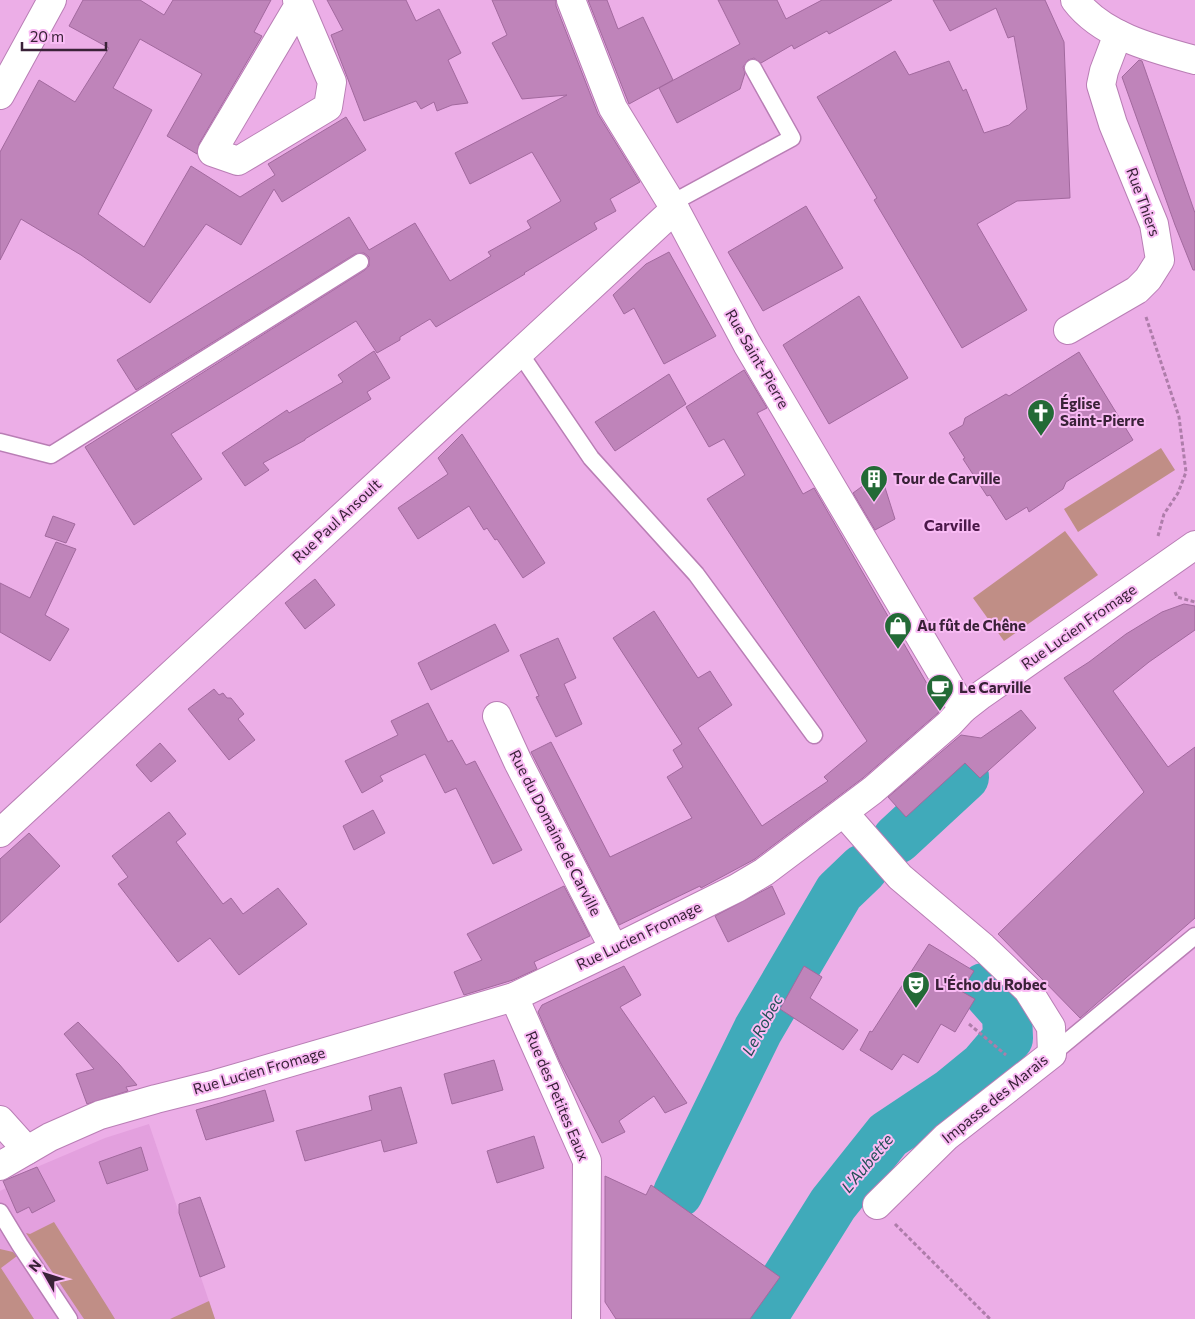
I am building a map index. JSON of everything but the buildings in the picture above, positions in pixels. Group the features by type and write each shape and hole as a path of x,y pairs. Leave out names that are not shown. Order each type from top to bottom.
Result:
{"street":[{"path":"0,95 52,0"},
{"name":"Rue Saint-Pierre","path":"571,0 613,108 673,206 747,344 963,709"},
{"path":"1075,0 1096,20 1118,34 1158,50 1195,60"},
{"path":"298,2 332,82 328,108 238,161 212,152 298,2"},
{"name":"Rue Thiers","path":"1068,330 1137,290 1148,279 1160,260 1154,224 1113,124 1101,85 1104,71 1118,34"},
{"name":"Rue Paul Ansoult","path":"0,833 519,352 673,206"},
{"name":"Rue Lucien Fromage","path":"0,1166 73,1126 100,1115 226,1081 514,997 737,888 764,872 873,790 949,724 963,709 1195,545"},
{"name":"Rue du Domaine de Carville","path":"497,716 518,762 614,949"},
{"name":"Impasse des Marais","path":"844,812 900,877 983,947 1028,990 1051,1026 1052,1054 946,1137 877,1205"},
{"name":"Rue des Petites Eaux","path":"514,997 587,1161 586,1319"},
{"path":"0,1120 27,1150"}],"lane":[{"path":"673,206 792,138 753,68"},
{"path":"0,442 50,455 360,262"},
{"path":"519,352 591,458 696,574 814,735"},
{"path":"1052,1054 1195,936"},
{"path":"0,1212 69,1319"}],"path":[{"path":"1137,290 1179,417 1186,472 1178,494 1164,514 1157,536 1177,596 1195,602"},
{"path":"969,1024 1010,1058"},
{"path":"877,1205 990,1319"}],"shaded area":[{"path":"1161,448 1175,470 1078,532 1064,509"},
{"path":"1065,531 1098,575 1004,641 973,598"},
{"path":"149,1124 215,1319 0,1319 0,1191 6,1188 4,1181 105,1138"},
{"path":"54,1222 115,1319 84,1319 26,1233 30,1234"},
{"path":"0,1249 13,1252 17,1256 1,1268 34,1319 0,1319"},
{"path":"209,1301 215,1319 170,1319"}],"waterway":[{"name":"Le Robec","path":"897,839 964,777"},
{"name":"Le Robec","path":"678,1193 758,1030 839,892 863,869"},
{"name":"L'Aubette","path":"761,1319 833,1204 888,1135 951,1093 984,1066 1008,1038 1007,1014 984,988"}],"place":[{"name":"Église Saint-Pierre","path":"1041,437"},
{"name":"Tour de Carville","path":"874,503"},
{"name":"Au fût de Chêne","path":"898,650"},
{"name":"Le Carville","path":"940,712"},
{"name":"L'Écho du Robec","path":"916,1009"}],"district":[{"name":"Carville","path":"952,525"}]}
